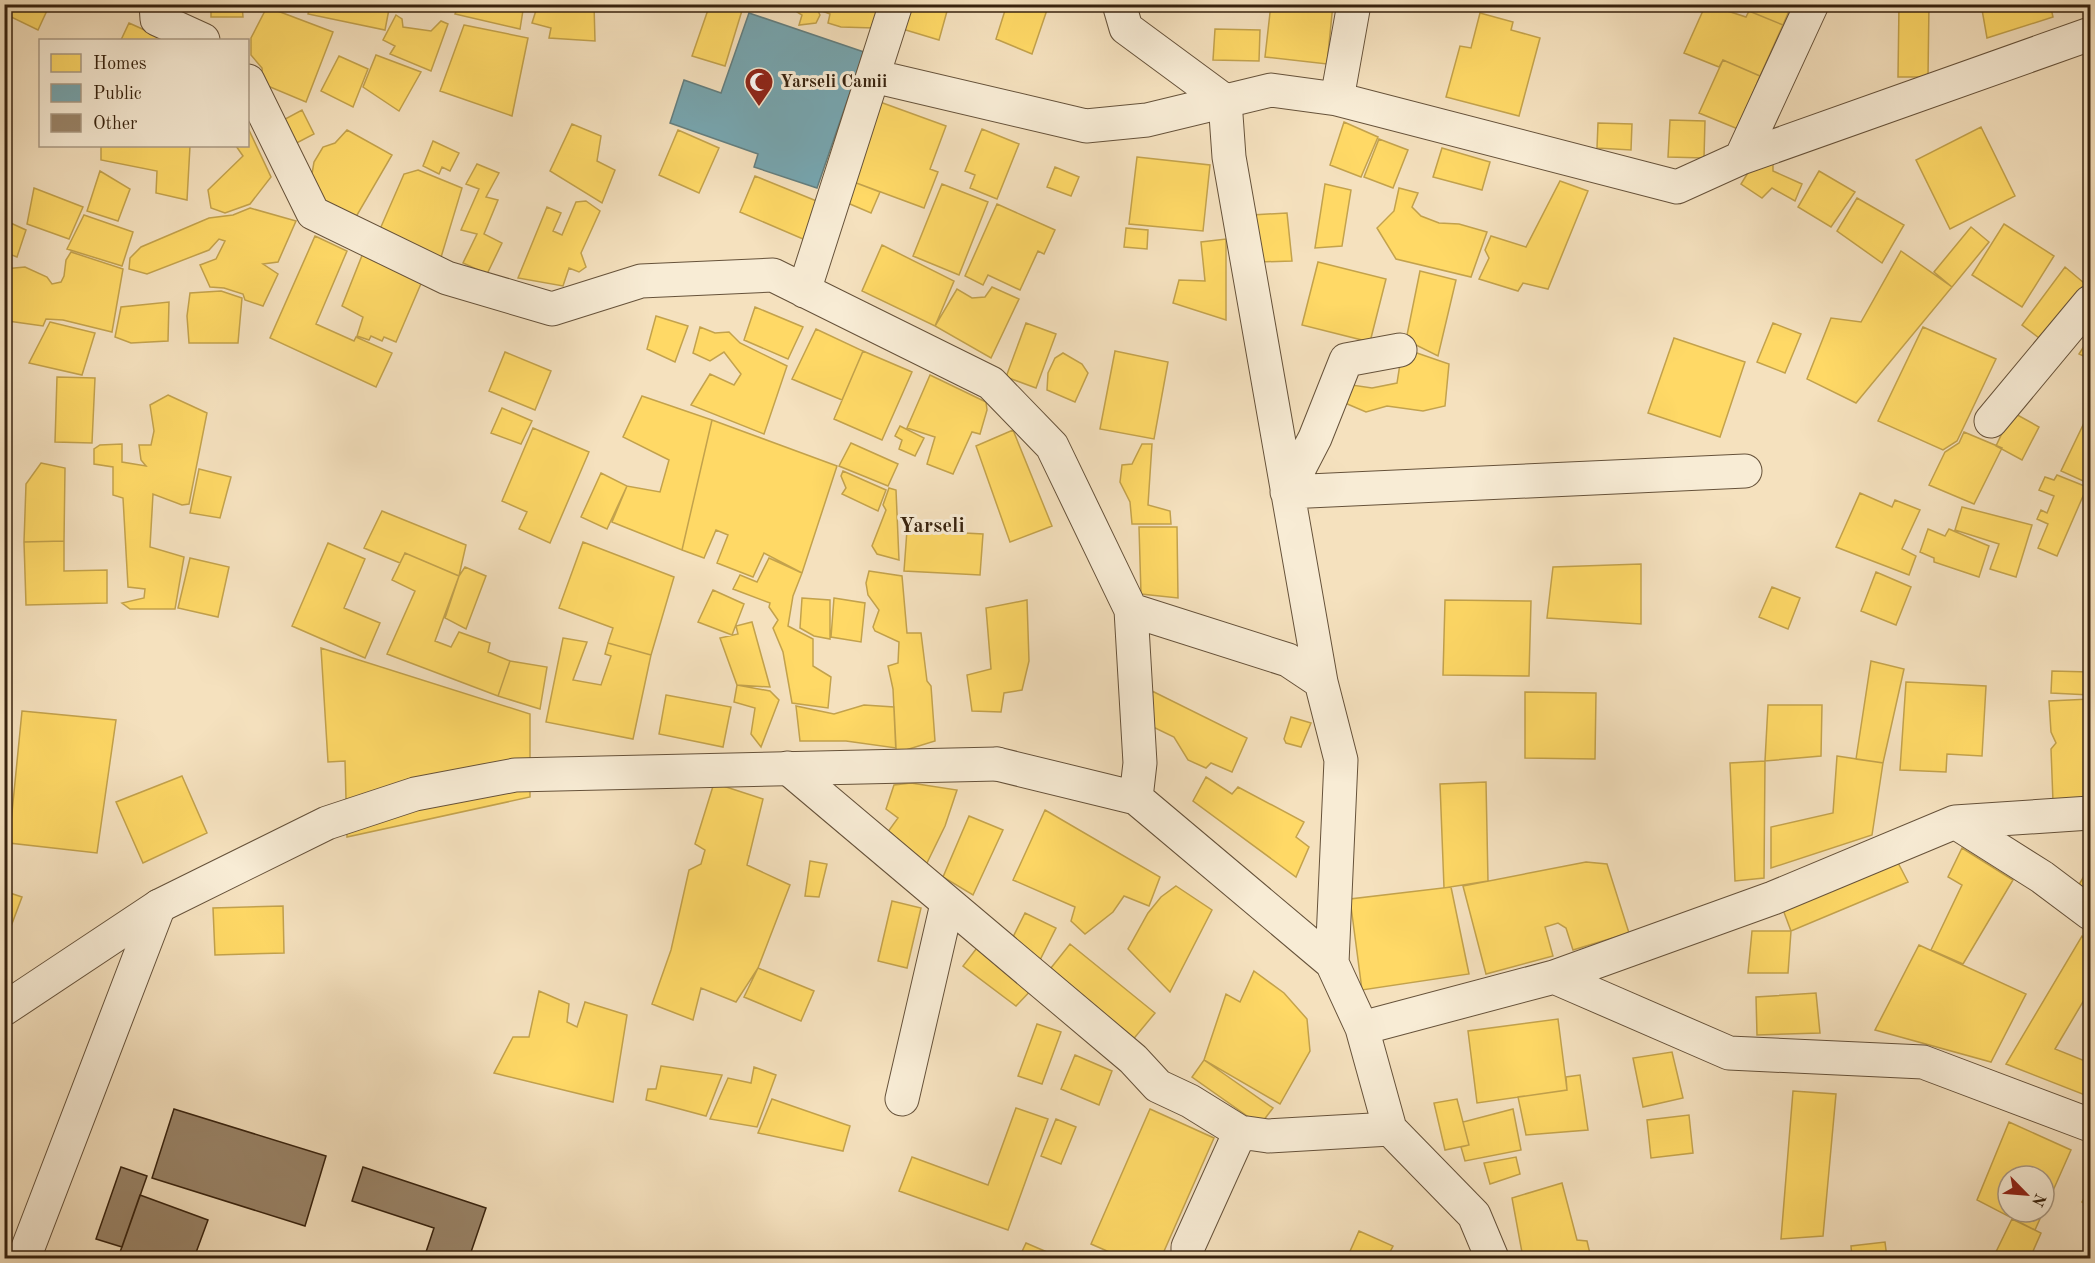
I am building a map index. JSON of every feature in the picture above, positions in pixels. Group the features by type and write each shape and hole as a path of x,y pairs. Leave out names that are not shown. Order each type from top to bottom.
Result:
{"street":[{"path":"156,4 157,19 201,39"},
{"path":"804,291 896,4"},
{"path":"1119,4 1126,28 1225,101 1230,157 1287,492 1321,682 1341,760 1332,963"},
{"path":"1337,99 1354,4"},
{"path":"1741,158 1812,4"},
{"path":"873,76 1086,126 1147,120 1271,90 1337,99 1677,188 1741,158 2091,34"},
{"path":"249,83 313,213 447,279 552,309 641,281 773,275 991,383 1052,446 1131,609 1140,763 1136,798"},
{"path":"1991,421 2091,302"},
{"path":"1287,492 1315,438 1346,360 1400,350"},
{"path":"1287,492 1745,471"},
{"path":"1131,609 1288,660 1321,682"},
{"path":"4,1009 159,906 327,823 415,794 515,775 997,764 1136,798 1332,963 1362,1028 1390,1129 1474,1215 1492,1258"},
{"path":"788,768 1133,1059 1158,1086 1190,1101 1240,1132 1268,1136 1390,1129"},
{"path":"1362,1028 1554,977 1773,898 1954,822 2091,813"},
{"path":"1954,822 2042,877 2091,913"},
{"path":"902,1099 947,904"},
{"path":"24,1258 159,906"},
{"path":"1554,977 1729,1053 1923,1062 2091,1125"},
{"path":"1188,1258 1188,1247 1240,1132"}],"building: Homes":[{"path":"12,4 50,4 38,30 7,15"},
{"path":"211,4 242,4 243,17 211,17"},
{"path":"311,4 390,4 385,30 308,14"},
{"path":"459,4 524,4 520,29 455,14"},
{"path":"538,4 594,4 595,41 549,38 551,28 532,23"},
{"path":"710,4 744,4 725,66 692,56"},
{"path":"800,4 881,4 874,28 841,27 828,23 830,14 817,9 820,15 816,23 799,25 802,15 797,12"},
{"path":"905,4 949,4 939,40 899,28"},
{"path":"1007,4 1049,4 1032,54 996,39"},
{"path":"1271,4 1333,4 1327,64 1265,57"},
{"path":"1706,4 1746,17 1749,11 1783,25 1760,76 1723,60 1719,67 1684,53"},
{"path":"1752,4 1792,4 1783,25 1749,11"},
{"path":"1899,4 1929,4 1928,77 1898,77"},
{"path":"1981,4 2050,4 2053,17 1987,38"},
{"path":"267,7 333,32 306,102 263,84 262,68 251,55 251,38"},
{"path":"1480,13 1513,22 1511,30 1540,38 1519,116 1446,97 1460,46 1471,48"},
{"path":"396,15 402,19 403,27 431,31 441,21 448,24 431,71 390,54 395,46 383,40"},
{"path":"129,23 165,39 121,39"},
{"path":"464,25 528,38 512,116 440,91"},
{"path":"1215,29 1260,30 1259,61 1213,60"},
{"path":"376,55 421,72 399,111 363,87"},
{"path":"339,56 368,69 353,107 321,91"},
{"path":"1723,60 1760,76 1738,129 1699,113"},
{"path":"880,102 946,126 930,169 938,172 924,208 851,181"},
{"path":"302,110 314,134 287,148 274,125"},
{"path":"1670,120 1705,121 1704,158 1668,157"},
{"path":"1344,122 1378,137 1361,177 1330,165"},
{"path":"1598,123 1632,124 1631,150 1597,148"},
{"path":"572,124 601,136 597,161 615,170 602,203 550,171"},
{"path":"1981,127 2015,196 1950,229 1916,160"},
{"path":"982,129 1019,144 997,199 970,188 975,175 965,171"},
{"path":"249,130 271,177 250,204 225,213 211,208 208,190 243,156 237,147 249,147"},
{"path":"347,130 392,155 353,222 309,191 314,162 323,147 335,143"},
{"path":"678,130 719,148 699,193 659,175"},
{"path":"1379,139 1408,150 1393,188 1364,177"},
{"path":"433,141 459,153 450,171 442,167 439,174 423,166"},
{"path":"101,147 190,147 187,200 156,193 157,171 101,160"},
{"path":"1442,148 1490,162 1482,190 1433,177"},
{"path":"1137,157 1210,165 1203,231 1129,224"},
{"path":"1757,158 1773,164 1773,171 1802,184 1795,201 1772,188 1762,198 1741,184"},
{"path":"477,164 499,173 486,197 498,200 484,234 502,243 487,274 463,263 477,234 461,230 479,189 466,184"},
{"path":"1055,167 1079,177 1071,196 1047,187"},
{"path":"418,170 462,188 439,264 377,236 404,174"},
{"path":"100,171 130,189 118,221 87,211"},
{"path":"1819,171 1855,192 1831,227 1798,207"},
{"path":"755,176 819,202 803,239 740,212"},
{"path":"851,181 880,192 871,213 843,201"},
{"path":"1560,181 1588,191 1548,289 1523,283 1518,291 1479,279 1489,258 1485,250 1491,236 1526,247"},
{"path":"942,184 988,202 959,275 913,256"},
{"path":"1325,184 1351,190 1342,246 1315,248"},
{"path":"34,188 83,207 69,239 27,224"},
{"path":"1399,188 1418,193 1412,207 1421,216 1439,223 1459,224 1487,232 1471,277 1396,259 1377,228 1394,211"},
{"path":"1857,198 1904,225 1882,263 1837,231"},
{"path":"586,201 600,211 581,253 586,267 579,272 569,268 563,286 518,278 547,207 561,213 553,231 562,235 576,202"},
{"path":"997,204 1055,230 1044,254 1038,251 1020,290 988,275 983,285 965,276"},
{"path":"250,208 296,221 278,262 263,264 278,274 263,306 245,300 243,294 224,288 210,287 200,265 216,259 225,241 219,239 209,250 147,274 129,269 130,258 141,247 209,218 233,215"},
{"path":"1287,213 1292,261 1259,262 1252,215"},
{"path":"84,215 133,232 122,266 67,249"},
{"path":"4,220 26,230 17,257 4,252"},
{"path":"2004,224 2054,256 2022,307 1972,275"},
{"path":"1971,227 1989,242 1952,287 1934,272"},
{"path":"1126,228 1148,230 1147,249 1124,247"},
{"path":"315,236 347,251 316,324 354,341 356,337 392,353 376,387 270,338"},
{"path":"1226,239 1226,320 1173,303 1179,280 1205,281 1201,242"},
{"path":"882,245 954,281 935,326 862,291"},
{"path":"1901,251 1952,287 1856,403 1807,379 1831,318 1861,322"},
{"path":"71,252 123,269 112,332 63,320 46,319 43,326 8,321 4,309 4,269 25,267 47,277 52,284 61,282 66,260"},
{"path":"363,253 423,279 396,342 384,337 382,341 371,336 369,340 357,336 363,317 342,306"},
{"path":"1318,262 1386,279 1370,342 1302,325"},
{"path":"2065,267 2090,288 2047,344 2022,325"},
{"path":"1420,271 1456,280 1438,356 1406,340"},
{"path":"992,287 1019,299 991,358 935,326 957,289 972,298 985,297"},
{"path":"221,291 242,298 238,343 189,343 187,316 190,293"},
{"path":"169,302 168,341 131,343 115,337 121,307"},
{"path":"755,307 803,327 788,359 744,340"},
{"path":"656,316 688,326 675,362 647,349"},
{"path":"50,322 95,333 82,375 29,363"},
{"path":"1026,323 1056,334 1036,388 1006,377"},
{"path":"1773,323 1801,334 1785,373 1757,362"},
{"path":"700,327 715,333 729,332 740,343 787,366 764,434 691,405 710,374 734,385 741,374 724,352 710,361 693,353"},
{"path":"1923,327 1996,359 1957,441 1943,450 1878,421"},
{"path":"816,329 863,351 842,400 792,379"},
{"path":"2090,337 2090,359 2079,354"},
{"path":"1674,338 1745,362 1720,437 1648,413"},
{"path":"863,351 912,372 882,440 834,419"},
{"path":"1115,351 1168,362 1154,439 1100,429"},
{"path":"505,352 551,371 535,410 489,391"},
{"path":"1414,352 1449,364 1445,406 1423,411 1387,406 1366,412 1345,403 1352,385 1372,388 1397,383 1400,364"},
{"path":"1063,353 1082,364 1088,373 1075,402 1047,390 1048,373 1055,358"},
{"path":"930,375 986,402 987,410 980,434 972,432 953,474 927,464 935,437 907,428"},
{"path":"57,377 95,378 92,443 55,442"},
{"path":"168,395 207,413 189,504 182,505 153,494 150,547 184,557 175,609 130,609 122,603 144,598 145,589 128,587 123,498 113,495 113,467 94,464 94,449 100,445 122,444 122,462 146,466 141,460 139,445 151,445 154,431 150,405"},
{"path":"642,396 712,420 682,550 612,522 627,486 660,492 669,460 623,437"},
{"path":"502,408 532,421 521,444 491,433"},
{"path":"2012,412 2039,427 2022,460 1996,446"},
{"path":"712,420 837,466 802,573 764,553 753,577 717,563 728,535 716,530 704,558 682,550"},
{"path":"2084,423 2090,426 2090,484 2061,471"},
{"path":"900,426 924,438 915,456 899,449 902,440 895,436"},
{"path":"533,428 589,452 550,543 519,529 527,512 502,501"},
{"path":"1013,430 1052,526 1010,542 976,446"},
{"path":"1964,432 2002,448 1974,504 1929,485 1945,452 1959,443"},
{"path":"851,443 898,464 888,486 839,466"},
{"path":"1142,444 1152,444 1148,505 1170,511 1171,524 1132,524 1130,502 1120,482 1122,465 1132,464"},
{"path":"41,463 65,468 64,541 24,542 26,484"},
{"path":"199,469 231,477 220,518 190,513"},
{"path":"843,471 886,490 878,511 842,494 846,488 841,476"},
{"path":"601,473 627,486 607,529 581,517"},
{"path":"2057,475 2087,487 2057,556 2038,548 2048,524 2037,519 2041,510 2047,513 2054,496 2039,490 2045,477 2054,480"},
{"path":"889,488 896,490 899,560 877,554 872,546 886,510 883,505"},
{"path":"1860,493 1892,507 1895,500 1920,510 1902,549 1916,556 1909,575 1836,547"},
{"path":"1962,507 2032,525 2016,577 1990,569 1999,544 1955,530"},
{"path":"382,511 466,545 459,576 405,553 400,563 364,548"},
{"path":"1139,527 1177,527 1178,598 1141,594"},
{"path":"1928,529 1945,536 1949,529 1989,546 1979,577 1934,562 1934,558 1920,552"},
{"path":"907,530 983,534 980,575 904,571"},
{"path":"64,541 64,571 107,570 107,603 26,605 24,542"},
{"path":"583,542 674,577 651,655 608,643 613,628 559,608"},
{"path":"328,543 365,559 344,608 380,623 365,658 292,626"},
{"path":"405,553 459,576 435,641 451,647 459,632 490,643 488,652 510,661 498,696 387,654 415,591 392,580"},
{"path":"190,558 229,567 218,617 178,608"},
{"path":"769,558 802,573 793,596 788,626 813,639 813,666 831,677 828,708 792,703 783,652 773,628 778,620 769,607 770,603 733,589 740,575 757,582"},
{"path":"1641,564 1641,624 1547,618 1553,567"},
{"path":"465,567 486,576 466,629 445,618 459,576"},
{"path":"869,571 902,576 907,633 921,633 927,681 931,686 935,741 896,753 893,689 888,666 898,663 899,642 875,631 873,627 879,610 868,595 866,583"},
{"path":"1876,572 1911,587 1896,625 1861,611"},
{"path":"1772,587 1800,598 1788,629 1759,617"},
{"path":"713,590 744,604 732,635 698,622"},
{"path":"802,598 830,600 830,639 814,636 800,628"},
{"path":"834,598 865,603 861,642 831,637"},
{"path":"1027,600 1029,661 1022,690 1004,693 1001,712 972,711 967,675 991,669 986,608"},
{"path":"1445,600 1531,601 1529,676 1443,675"},
{"path":"752,622 770,687 737,685 720,638 738,634 736,626"},
{"path":"563,638 587,642 573,680 601,685 611,656 605,654 608,643 651,655 633,739 546,722"},
{"path":"321,648 530,714 530,797 347,837 345,761 328,762"},
{"path":"510,661 547,667 540,709 498,696"},
{"path":"1871,661 1904,669 1883,763 1856,759"},
{"path":"2052,671 2090,672 2090,695 2051,693"},
{"path":"1906,682 1986,686 1982,756 1947,754 1946,772 1900,770"},
{"path":"737,685 770,691 779,700 761,747 751,734 755,708 734,702"},
{"path":"1152,691 1247,738 1232,772 1211,763 1206,768 1188,760 1174,737 1149,725"},
{"path":"1525,692 1596,693 1595,759 1525,758"},
{"path":"666,695 731,707 723,747 659,734"},
{"path":"2090,699 2090,801 2053,802 2051,749 2056,743 2051,732 2049,701"},
{"path":"864,705 894,707 896,748 846,741 800,741 796,706 834,714"},
{"path":"1768,705 1822,705 1821,756 1765,761"},
{"path":"22,711 116,720 97,853 9,843"},
{"path":"1291,717 1311,723 1301,747 1286,743 1284,739"},
{"path":"1837,756 1883,763 1872,835 1771,868 1771,827 1833,813"},
{"path":"1765,761 1764,878 1735,881 1730,763"},
{"path":"182,776 207,833 143,863 116,802"},
{"path":"1206,777 1232,794 1238,787 1304,822 1296,837 1309,847 1296,877 1193,801"},
{"path":"1486,782 1488,881 1444,888 1440,784"},
{"path":"714,783 763,799 747,865 790,885 758,968 736,1002 701,988 693,1020 652,1004 671,950 689,870 701,864 705,850 695,844"},
{"path":"911,783 957,790 945,826 925,867 882,840 898,818 886,809 894,785"},
{"path":"1045,810 1160,877 1149,906 1124,896 1113,912 1085,934 1071,921 1075,907 1013,880"},
{"path":"969,816 1003,830 973,895 943,877"},
{"path":"1962,848 2013,880 1963,964 1931,950 1962,885 1948,877"},
{"path":"1895,857 1908,882 1791,931 1782,907"},
{"path":"810,861 827,864 819,897 805,896"},
{"path":"1586,862 1607,864 1629,933 1573,950 1566,928 1558,923 1545,927 1553,956 1486,974 1463,886"},
{"path":"2090,866 2090,896 2077,888"},
{"path":"1176,886 1212,910 1170,992 1128,949 1148,913 1161,897"},
{"path":"1451,887 1469,974 1362,990 1350,899"},
{"path":"4,891 22,897 4,945"},
{"path":"892,901 921,908 907,968 878,961"},
{"path":"283,906 284,953 215,955 213,908"},
{"path":"1025,913 1056,928 1039,962 1008,947"},
{"path":"1752,931 1791,931 1788,973 1748,973"},
{"path":"2082,936 2090,942 2090,990 2055,1049 2090,1063 2090,1097 2006,1064"},
{"path":"983,940 1036,985 1016,1006 963,966"},
{"path":"1070,944 1155,1013 1131,1042 1047,973"},
{"path":"1919,945 2026,994 1991,1062 1875,1030"},
{"path":"758,968 814,991 801,1021 744,997"},
{"path":"1254,971 1284,993 1307,1019 1310,1051 1280,1104 1204,1060 1226,994 1240,1002"},
{"path":"539,991 569,1004 567,1022 577,1027 585,1002 627,1015 613,1102 494,1073 513,1037 529,1037"},
{"path":"1816,993 1820,1033 1757,1035 1756,997"},
{"path":"1558,1019 1567,1090 1477,1103 1468,1031"},
{"path":"1037,1024 1061,1032 1042,1084 1018,1076"},
{"path":"1672,1052 1683,1098 1643,1107 1633,1058"},
{"path":"1075,1055 1112,1071 1099,1105 1061,1089"},
{"path":"1204,1060 1273,1108 1260,1125 1192,1077"},
{"path":"661,1066 722,1075 706,1116 646,1100 648,1089 656,1089"},
{"path":"754,1067 776,1075 757,1127 710,1119 728,1078 751,1083"},
{"path":"1580,1075 1588,1130 1526,1135 1518,1097 1567,1090 1566,1077"},
{"path":"1793,1091 1836,1094 1823,1236 1781,1239"},
{"path":"772,1099 850,1126 843,1151 758,1133"},
{"path":"1457,1099 1469,1145 1445,1150 1434,1103"},
{"path":"1016,1108 1048,1119 1008,1230 899,1191 912,1157 988,1185"},
{"path":"1150,1109 1214,1138 1161,1258 1123,1258 1091,1244"},
{"path":"1513,1109 1521,1150 1465,1161 1461,1147 1469,1145 1463,1122"},
{"path":"1689,1115 1693,1153 1651,1158 1647,1120"},
{"path":"1056,1119 1076,1127 1061,1164 1041,1156"},
{"path":"2009,1122 2071,1150 2056,1184 2056,1164 1996,1164 1996,1210 1977,1200"},
{"path":"1516,1157 1520,1174 1490,1184 1484,1163"},
{"path":"1562,1183 1577,1240 1587,1241 1591,1258 1523,1258 1512,1198"},
{"path":"2090,1189 2090,1207 2082,1202"},
{"path":"2010,1224 2022,1224 2041,1233 2030,1258 1993,1258"},
{"path":"2023,1224 2038,1224 2035,1230"},
{"path":"1359,1231 1393,1246 1387,1258 1347,1258"},
{"path":"1885,1242 1887,1258 1852,1258 1851,1246"},
{"path":"1026,1243 1061,1258 1019,1258"}],"building: Public":[{"name":"Yarseli Camii","path":"749,13 864,52 817,188 754,167 758,154 670,123 684,80 721,93"}],"building: Other":[{"path":"174,1109 326,1156 305,1226 152,1178"},
{"path":"121,1167 147,1176 122,1247 96,1239"},
{"path":"363,1167 486,1208 469,1258 424,1258 434,1228 352,1201"},
{"path":"140,1195 208,1220 194,1258 118,1258"}],"place":[{"name":"Yarseli Camii","path":"759,108"}],"district":[{"name":"Yarseli","path":"932,526"}]}
